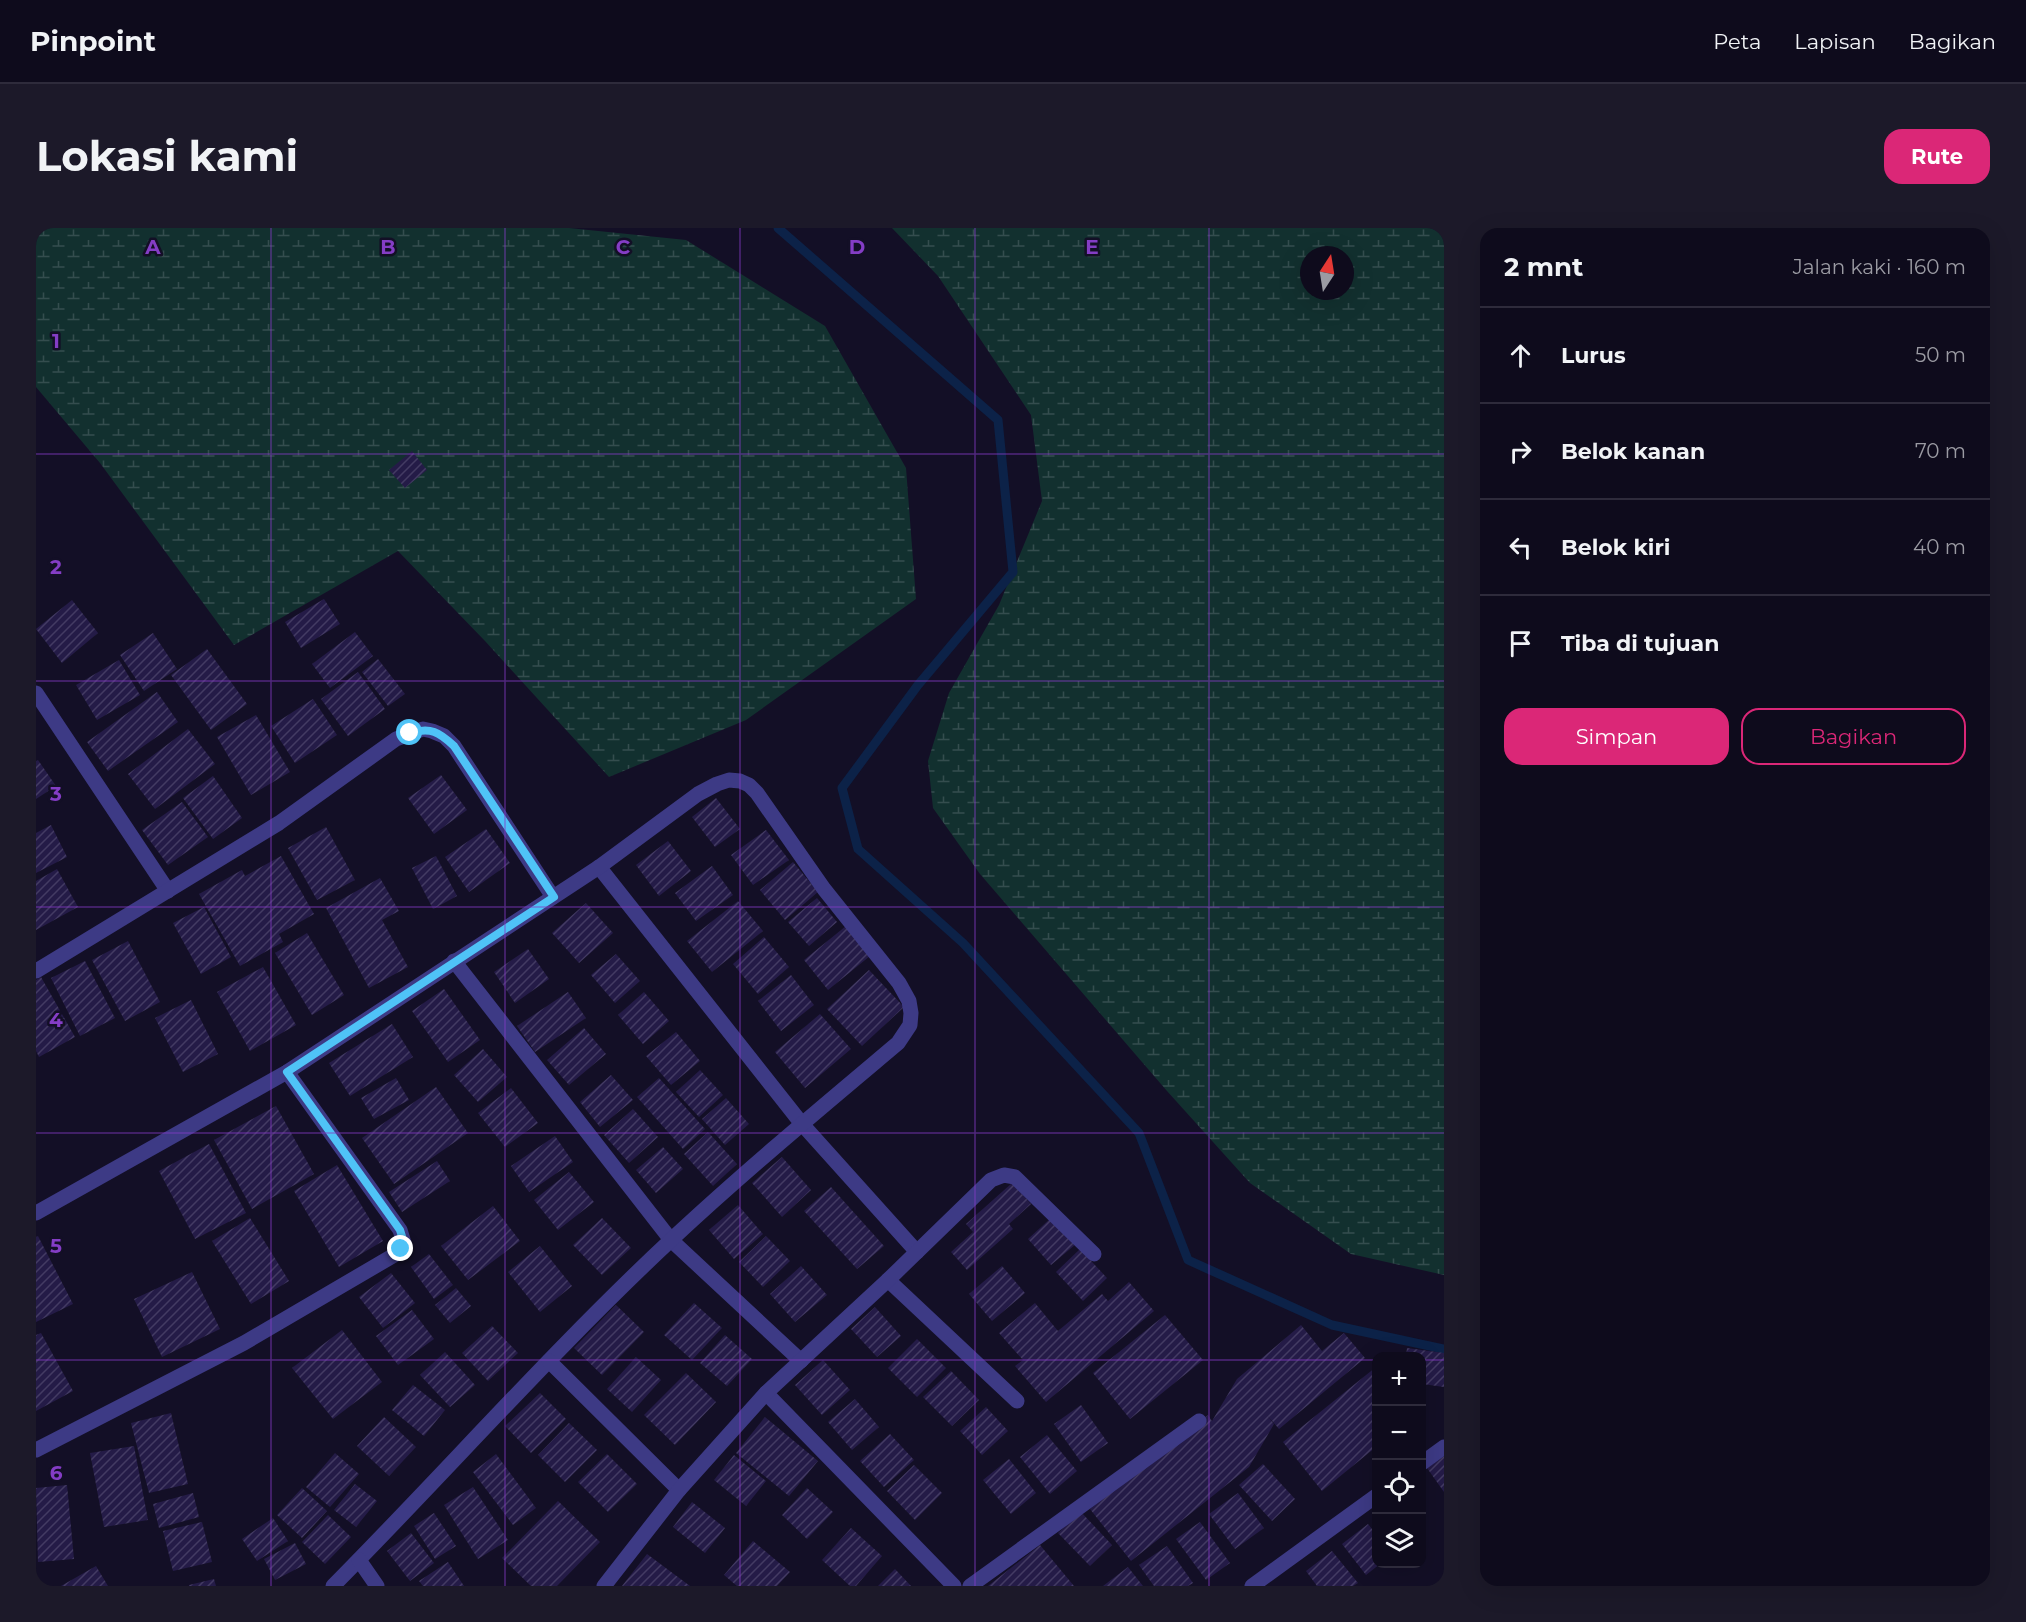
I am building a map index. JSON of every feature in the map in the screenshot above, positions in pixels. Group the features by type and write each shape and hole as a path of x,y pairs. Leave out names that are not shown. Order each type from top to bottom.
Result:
{"street":[{"path":"36,693 41,710 168,891"},
{"path":"36,971 279,823 396,740 423,729 432,730 444,736 454,746 554,897"},
{"path":"36,1213 287,1072 599,867 717,783 729,780 740,781 749,785 757,793 824,889 899,983 909,1001 910,1025 898,1043 801,1124 671,1240 549,1361 333,1586"},
{"path":"599,867 801,1124 917,1252"},
{"path":"454,961 671,1240 801,1361"},
{"path":"36,1450 244,1343 401,1249 404,1243 400,1230 287,1072"},
{"path":"604,1586 679,1490 766,1393 888,1280 991,1180 1004,1175 1015,1177 1094,1254"},
{"path":"888,1280 1017,1401"},
{"path":"549,1361 679,1490"},
{"path":"766,1393 954,1586"},
{"path":"970,1586 1199,1421"},
{"path":"1426,1460 1444,1447"},
{"path":"1252,1586 1372,1500"},
{"path":"359,1560 377,1586"}],"green space":[{"path":"36,228 569,228 686,240 825,326 906,468 916,599 746,720 609,777 485,641 398,551 234,645 100,463 36,387"},
{"path":"892,228 1444,228 1444,1275 1351,1254 1250,1183 1167,1091 980,874 933,808 928,761 949,693 999,605 1042,501 1031,415 938,276"}],"building":[{"path":"412,451 427,470 405,488 389,470"},
{"path":"324,599 340,624 301,648 285,622"},
{"path":"72,600 98,633 62,663 36,629"},
{"path":"355,632 373,656 330,688 312,664"},
{"path":"153,633 177,669 144,691 120,655"},
{"path":"207,649 247,704 211,730 171,675"},
{"path":"378,659 405,694 388,706 362,672"},
{"path":"119,660 140,695 97,720 76,685"},
{"path":"358,672 385,709 348,736 321,699"},
{"path":"157,692 178,722 108,771 87,742"},
{"path":"313,699 337,735 295,763 271,726"},
{"path":"256,715 290,772 251,795 217,737"},
{"path":"188,729 215,764 155,809 128,774"},
{"path":"38,760 56,786 36,799 36,761"},
{"path":"441,775 467,810 434,834 408,798"},
{"path":"213,776 242,818 213,839 183,798"},
{"path":"716,798 740,829 715,847 692,817"},
{"path":"182,802 208,837 168,865 142,830"},
{"path":"51,825 67,857 36,873 36,833"},
{"path":"326,827 355,880 317,900 288,848"},
{"path":"486,829 510,863 469,892 445,857"},
{"path":"766,830 789,860 753,885 731,855"},
{"path":"668,841 691,871 659,896 636,865"},
{"path":"281,856 314,914 279,934 283,942 240,966 199,894 242,870 245,876"},
{"path":"436,856 457,896 433,909 412,868"},
{"path":"793,862 818,892 785,920 760,890"},
{"path":"712,866 733,895 696,921 675,893"},
{"path":"57,869 78,907 36,930 36,881"},
{"path":"380,878 399,911 382,920 408,967 369,988 326,908"},
{"path":"817,898 837,922 809,946 788,922"},
{"path":"738,901 763,931 712,972 687,941"},
{"path":"586,903 613,933 579,963 552,933"},
{"path":"204,907 231,957 201,974 173,923"},
{"path":"846,926 870,956 828,990 804,960"},
{"path":"307,933 344,995 312,1015 275,953"},
{"path":"764,937 789,967 758,994 733,964"},
{"path":"128,941 160,1002 125,1021 92,960"},
{"path":"528,949 549,979 515,1003 494,972"},
{"path":"616,954 640,981 615,1003 591,975"},
{"path":"85,961 115,1018 80,1036 51,978"},
{"path":"263,967 296,1025 250,1051 217,992"},
{"path":"869,970 904,1007 862,1046 827,1009"},
{"path":"791,975 814,1005 781,1031 758,1001"},
{"path":"41,977 75,1037 39,1057 36,1051 36,980"},
{"path":"444,989 480,1040 448,1062 412,1011"},
{"path":"568,992 586,1018 535,1052 517,1026"},
{"path":"644,992 669,1021 643,1044 618,1015"},
{"path":"191,1000 218,1054 183,1072 155,1018"},
{"path":"820,1014 851,1049 805,1088 775,1052"},
{"path":"392,1024 413,1057 350,1096 329,1063"},
{"path":"584,1028 606,1054 569,1085 547,1060"},
{"path":"676,1032 700,1061 671,1085 646,1056"},
{"path":"483,1049 507,1077 478,1102 454,1075"},
{"path":"700,1070 723,1095 699,1117 676,1092"},
{"path":"611,1075 633,1100 600,1127 580,1102"},
{"path":"396,1078 409,1100 374,1119 361,1098"},
{"path":"659,1078 705,1129 683,1149 637,1097"},
{"path":"436,1087 468,1133 394,1184 362,1138"},
{"path":"511,1088 538,1123 505,1147 478,1113"},
{"path":"726,1098 749,1124 725,1145 702,1119"},
{"path":"276,1106 314,1174 252,1209 214,1140"},
{"path":"633,1109 658,1137 629,1163 604,1135"},
{"path":"708,1132 737,1164 713,1186 684,1154"},
{"path":"555,1136 573,1162 529,1192 511,1166"},
{"path":"209,1144 246,1213 195,1239 159,1171"},
{"path":"663,1147 683,1169 656,1193 636,1170"},
{"path":"782,1157 811,1190 782,1217 752,1183"},
{"path":"437,1161 450,1181 402,1212 389,1192"},
{"path":"337,1165 383,1241 339,1267 294,1191"},
{"path":"569,1172 594,1202 558,1230 534,1200"},
{"path":"1012,1183 1031,1204 1009,1224 1013,1229 967,1270 951,1252 973,1232 966,1224"},
{"path":"831,1187 884,1246 857,1269 804,1211"},
{"path":"738,1205 763,1234 734,1259 709,1230"},
{"path":"493,1206 520,1241 468,1280 441,1246"},
{"path":"1052,1217 1076,1244 1051,1265 1028,1239"},
{"path":"250,1218 289,1281 251,1304 212,1241"},
{"path":"602,1218 631,1248 602,1275 573,1245"},
{"path":"38,1236 73,1304 36,1322 36,1237"},
{"path":"766,1236 790,1261 763,1287 739,1262"},
{"path":"540,1246 572,1286 540,1312 508,1272"},
{"path":"1080,1249 1107,1278 1083,1301 1056,1272"},
{"path":"429,1254 453,1285 434,1299 411,1267"},
{"path":"801,1266 827,1295 795,1322 770,1294"},
{"path":"1002,1266 1025,1293 992,1321 969,1294"},
{"path":"192,1272 220,1329 162,1357 134,1299"},
{"path":"391,1273 415,1303 383,1328 359,1297"},
{"path":"1129,1282 1154,1311 1046,1402 1015,1366 1023,1360 999,1333 1035,1303 1058,1331 1102,1294 1108,1301"},
{"path":"456,1288 471,1306 450,1323 435,1305"},
{"path":"694,1303 722,1328 692,1360 664,1335"},
{"path":"616,1305 644,1332 602,1375 574,1348"},
{"path":"875,1307 901,1336 877,1357 851,1329"},
{"path":"412,1310 434,1339 398,1365 376,1336"},
{"path":"1165,1315 1203,1360 1130,1419 1093,1373"},
{"path":"1301,1325 1322,1351 1344,1333 1365,1358 1279,1429 1266,1414 1274,1424 1249,1467 1131,1561 1090,1509 1208,1415 1212,1421 1237,1379"},
{"path":"492,1326 518,1353 488,1381 462,1353"},
{"path":"342,1330 382,1382 333,1419 292,1368"},
{"path":"41,1333 73,1391 36,1411 36,1335"},
{"path":"725,1335 752,1359 727,1386 700,1363"},
{"path":"917,1339 946,1368 917,1397 888,1368"},
{"path":"1407,1348 1444,1353 1444,1387 1426,1385 1426,1352 1406,1352"},
{"path":"445,1352 475,1385 450,1407 420,1375"},
{"path":"636,1357 661,1380 632,1412 607,1389"},
{"path":"823,1360 850,1390 822,1415 795,1385"},
{"path":"1372,1370 1372,1450 1322,1491 1283,1442"},
{"path":"951,1371 979,1400 952,1426 923,1397"},
{"path":"686,1373 716,1402 675,1445 644,1415"},
{"path":"413,1385 445,1410 424,1436 392,1410"},
{"path":"540,1393 566,1419 531,1453 505,1426"},
{"path":"855,1399 879,1427 852,1450 828,1422"},
{"path":"1081,1405 1108,1443 1081,1462 1054,1424"},
{"path":"986,1407 1008,1431 982,1455 960,1431"},
{"path":"171,1413 188,1484 149,1493 131,1423"},
{"path":"384,1417 416,1447 389,1476 357,1446"},
{"path":"765,1417 818,1461 789,1496 736,1453"},
{"path":"569,1423 597,1450 565,1482 538,1455"},
{"path":"890,1434 914,1460 884,1487 860,1461"},
{"path":"1047,1435 1077,1471 1050,1494 1020,1457"},
{"path":"134,1446 148,1520 104,1527 90,1453"},
{"path":"335,1453 359,1474 330,1507 306,1487"},
{"path":"496,1454 536,1508 513,1525 473,1472"},
{"path":"607,1454 637,1484 608,1512 578,1482"},
{"path":"734,1455 766,1481 746,1506 714,1480"},
{"path":"1444,1456 1444,1492 1427,1468"},
{"path":"1009,1459 1036,1493 1011,1514 983,1480"},
{"path":"1263,1464 1295,1499 1272,1521 1239,1485"},
{"path":"914,1465 942,1493 915,1520 887,1491"},
{"path":"355,1484 377,1501 356,1527 334,1510"},
{"path":"67,1485 74,1559 38,1562 36,1488"},
{"path":"473,1487 508,1540 478,1559 444,1505"},
{"path":"302,1488 327,1511 302,1538 277,1515"},
{"path":"807,1488 833,1512 807,1539 782,1515"},
{"path":"193,1493 199,1517 159,1528 153,1504"},
{"path":"1238,1493 1264,1528 1235,1549 1209,1514"},
{"path":"558,1501 600,1542 557,1586 531,1586 502,1558"},
{"path":"692,1502 725,1528 705,1553 673,1527"},
{"path":"1081,1512 1112,1545 1090,1566 1058,1533"},
{"path":"434,1513 456,1546 435,1559 414,1526"},
{"path":"328,1515 351,1537 325,1564 302,1542"},
{"path":"273,1518 288,1541 257,1561 242,1539"},
{"path":"202,1522 212,1562 173,1571 163,1531"},
{"path":"1200,1522 1230,1563 1206,1580 1176,1539"},
{"path":"1368,1524 1372,1529 1372,1568 1375,1568 1366,1575 1342,1544"},
{"path":"851,1528 882,1556 856,1586 850,1586 822,1560"},
{"path":"411,1533 434,1563 410,1581 387,1551"},
{"path":"753,1541 790,1572 777,1586 737,1586 724,1575"},
{"path":"295,1543 306,1564 275,1580 264,1559"},
{"path":"1040,1545 1074,1586 988,1586"},
{"path":"1167,1546 1193,1583 1188,1586 1154,1586 1139,1565"},
{"path":"1332,1551 1358,1583 1353,1586 1317,1586 1306,1571"},
{"path":"647,1554 690,1586 622,1586"},
{"path":"448,1562 464,1586 423,1586 419,1581"},
{"path":"96,1566 108,1586 61,1586"},
{"path":"1128,1567 1143,1586 1103,1586"},
{"path":"895,1569 911,1586 878,1586"},
{"path":"214,1579 216,1586 189,1586 189,1585"}],"waterway":[{"path":"778,228 998,420 1013,572 918,685 842,788 858,849 963,943 1139,1133 1188,1260 1332,1325 1444,1349"}],"route":[{"path":"401,1249 404,1243 400,1230 287,1072 554,897 454,746 444,736 432,730 423,729 410,733"}]}
